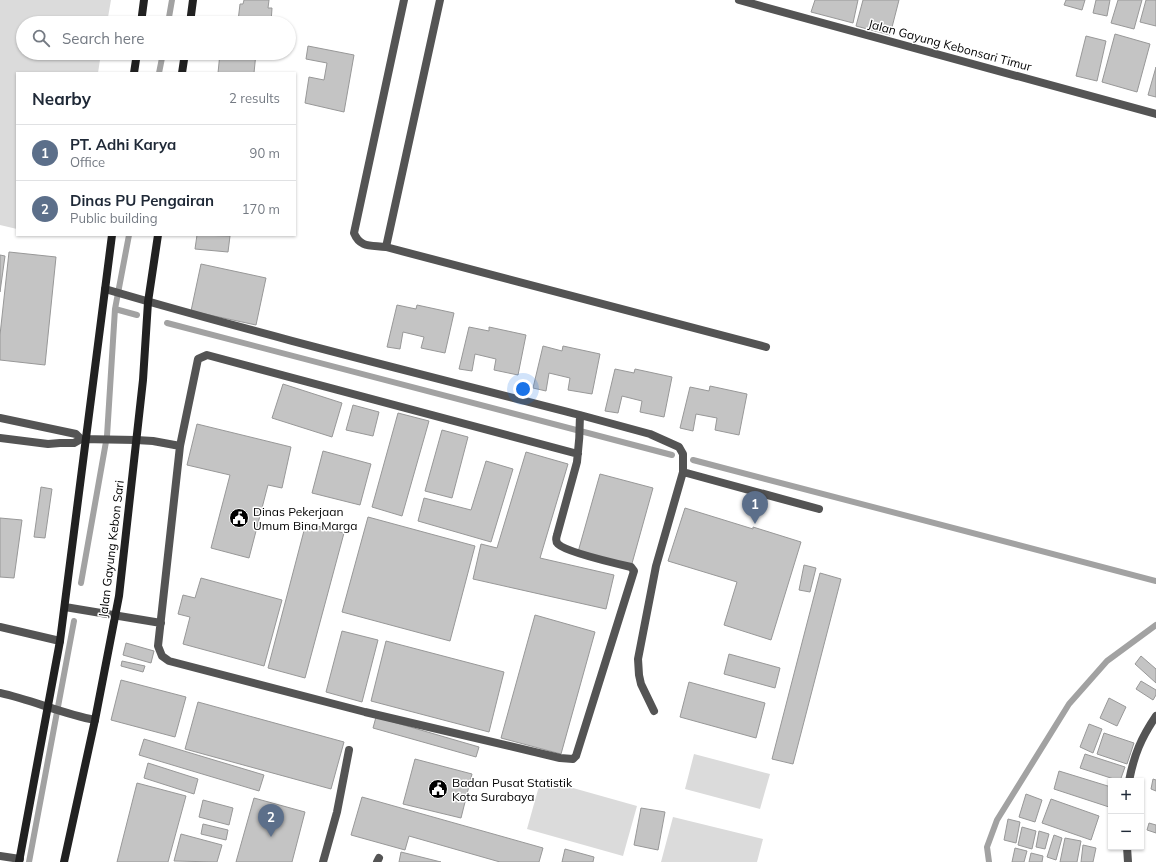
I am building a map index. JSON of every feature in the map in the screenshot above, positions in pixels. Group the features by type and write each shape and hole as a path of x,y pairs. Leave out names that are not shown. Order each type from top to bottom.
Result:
{"main road":[{"path":"142,16 144,0"},
{"path":"191,16 193,0"},
{"path":"134,72 136,60"},
{"path":"182,72 184,60"},
{"path":"20,861 52,708 57,640 65,607 82,439 112,236"},
{"name":"Jalan Gayung Kebon Sari","path":"64,862 95,720 119,596 143,380 144,300 158,236"}],"street":[{"path":"404,0 354,233 356,239 361,244 386,246 766,347"},
{"path":"386,246 440,0"},
{"name":"Jalan Gayung Kebonsari Timur","path":"738,0 1156,114"},
{"path":"105,289 580,418 650,434 679,447 683,454 683,472 656,566 638,659 639,675 654,711"},
{"path":"578,454 207,355 198,359 180,446 158,646 162,656 169,661 365,712 560,758 574,758 576,756 595,697 634,571 631,567 578,553 559,545 557,542 557,535 578,454 580,418"},
{"path":"0,418 50,428 82,439"},
{"path":"0,438 48,444 82,439 136,440 153,441 180,446"},
{"path":"683,472 819,509"},
{"path":"65,607 161,623"},
{"path":"0,627 57,640"},
{"path":"0,693 16,696 84,718 95,720"},
{"path":"1130,778 1132,764 1139,745 1156,716"},
{"path":"323,862 336,812 349,750"},
{"path":"1128,850 1128,862"},
{"path":"0,856 20,861"}],"shaded area":[{"path":"0,0 111,0 108,16 16,16 16,60 100,60 98,72 16,72 16,229 0,225"},
{"path":"694,754 770,774 760,809 685,789"},
{"path":"541,779 637,806 623,856 527,829"},
{"path":"673,817 763,839 757,862 661,862"}],"building":[{"path":"244,0 269,0 268,8 272,8 271,16 239,16 240,4 243,4"},
{"path":"815,0 858,0 853,23 811,12"},
{"path":"863,0 899,0 890,35 856,26"},
{"path":"1066,0 1085,0 1082,10 1064,5"},
{"path":"1096,0 1110,0 1107,16 1093,13"},
{"path":"1118,0 1142,0 1134,29 1111,23"},
{"path":"1146,0 1156,0 1156,26 1140,22"},
{"path":"1115,34 1150,44 1137,92 1102,82"},
{"path":"1086,36 1106,41 1097,81 1076,76"},
{"path":"308,46 354,55 344,112 305,103 309,77 324,80 327,63 306,59"},
{"path":"219,60 255,60 254,72 218,72"},
{"path":"1156,67 1156,97 1148,95"},
{"path":"197,236 230,236 228,252 195,249"},
{"path":"9,252 56,257 45,365 0,360 0,335"},
{"path":"0,255 5,256 0,292"},
{"path":"201,264 266,278 256,325 191,311"},
{"path":"397,305 416,309 417,305 454,313 445,353 421,348 424,337 403,332 400,349 387,347"},
{"path":"469,327 489,331 489,327 526,335 518,375 494,370 496,359 475,354 472,371 459,369"},
{"path":"543,346 562,351 563,346 600,354 592,394 568,390 570,378 549,373 546,391 533,388"},
{"path":"615,369 634,373 635,369 672,377 664,417 640,412 642,401 622,396 618,413 605,411"},
{"path":"283,384 342,403 332,437 272,418"},
{"path":"710,386 747,394 739,435 715,430 717,418 696,414 693,431 680,428 690,387 709,391"},
{"path":"353,405 379,412 373,436 346,430"},
{"path":"398,413 429,421 402,516 372,507"},
{"name":"Dinas Pekerjaan Umum Bina Marga","path":"197,424 291,447 282,488 268,485 249,558 211,548 230,475 187,465"},
{"path":"442,430 468,437 452,498 425,491"},
{"path":"323,451 371,464 360,505 312,493"},
{"path":"526,452 568,464 540,558 614,575 606,609 473,579 481,544 497,548"},
{"path":"486,461 513,469 491,542 418,521 424,498 471,510"},
{"path":"600,474 653,488 631,567 578,552"},
{"path":"41,487 52,489 45,538 34,537"},
{"path":"685,508 801,542 771,640 724,625 737,582 668,561"},
{"path":"368,517 475,546 450,641 342,612"},
{"path":"0,518 22,520 14,578 0,577"},
{"path":"306,523 344,533 305,678 268,668"},
{"path":"804,565 816,568 810,592 799,590"},
{"path":"820,573 841,579 793,764 772,759"},
{"path":"201,578 282,600 264,666 183,644 190,617 178,614 183,595 195,598"},
{"path":"535,615 595,632 561,754 501,738"},
{"path":"342,631 378,640 362,702 326,692"},
{"path":"386,641 504,672 489,732 371,701"},
{"path":"126,643 154,651 151,663 123,655"},
{"path":"729,654 780,668 775,688 724,674"},
{"path":"1141,656 1156,669 1156,683 1135,664"},
{"path":"122,661 145,666 143,672 121,666"},
{"path":"121,680 186,697 175,737 111,720"},
{"path":"1141,681 1156,690 1156,695 1153,700 1136,689"},
{"path":"689,682 765,703 756,738 680,717"},
{"path":"1109,698 1126,707 1117,726 1100,718"},
{"path":"198,702 344,742 331,789 185,749"},
{"path":"376,717 479,747 476,757 373,728"},
{"path":"1089,724 1102,729 1093,753 1080,747"},
{"path":"1104,733 1134,743 1127,764 1097,754"},
{"path":"144,739 264,775 259,791 139,755"},
{"path":"1085,754 1125,767 1121,778 1111,778 1080,768"},
{"name":"Badan Pusat Statistik Kota Surabaya","path":"415,759 472,774 461,818 403,804"},
{"path":"148,763 198,779 194,794 144,778"},
{"path":"1059,771 1108,786 1108,807 1054,789"},
{"path":"1153,779 1156,780 1156,791 1151,789"},
{"path":"137,783 186,796 168,862 117,862"},
{"path":"1026,794 1042,800 1035,822 1019,817"},
{"path":"362,797 543,848 539,862 500,862 409,836 405,850 351,835"},
{"path":"254,798 305,812 292,862 236,862"},
{"path":"1051,799 1099,816 1091,840 1042,823"},
{"path":"203,800 233,808 229,825 199,817"},
{"path":"641,808 665,812 658,850 634,845"},
{"path":"1008,819 1020,822 1016,843 1004,840"},
{"path":"1149,823 1156,825 1156,833 1147,830"},
{"path":"203,824 228,830 226,840 201,834"},
{"path":"1022,827 1036,831 1032,849 1018,845"},
{"path":"1039,831 1049,834 1045,849 1036,847"},
{"path":"181,834 222,845 217,862 174,861"},
{"path":"1054,835 1062,838 1056,860 1047,857"},
{"path":"1065,838 1081,841 1077,862 1060,862"},
{"path":"1083,845 1096,848 1093,862 1081,862"},
{"path":"1015,848 1027,851 1024,862 1012,862"},
{"path":"565,849 594,857 593,862 562,862"},
{"path":"401,852 441,862 399,862"},
{"path":"1031,853 1043,856 1042,862 1029,862"}],"waterway":[{"path":"169,16 172,0"},
{"path":"159,72 162,60"},
{"path":"81,583 107,436 115,309 129,236"},
{"path":"115,309 137,315"},
{"path":"167,323 672,455"},
{"path":"693,460 1156,581"},
{"path":"29,862 74,621"},
{"path":"989,862 987,847 997,820 1069,704 1107,661 1156,625"}],"place":[{"name":"Dinas Pekerjaan Umum Bina Marga","path":"239,518"},
{"name":"PT. Adhi Karya","path":"755,524"},
{"name":"Badan Pusat Statistik Kota Surabaya","path":"438,789"},
{"name":"Dinas PU Pengairan","path":"271,837"}]}
